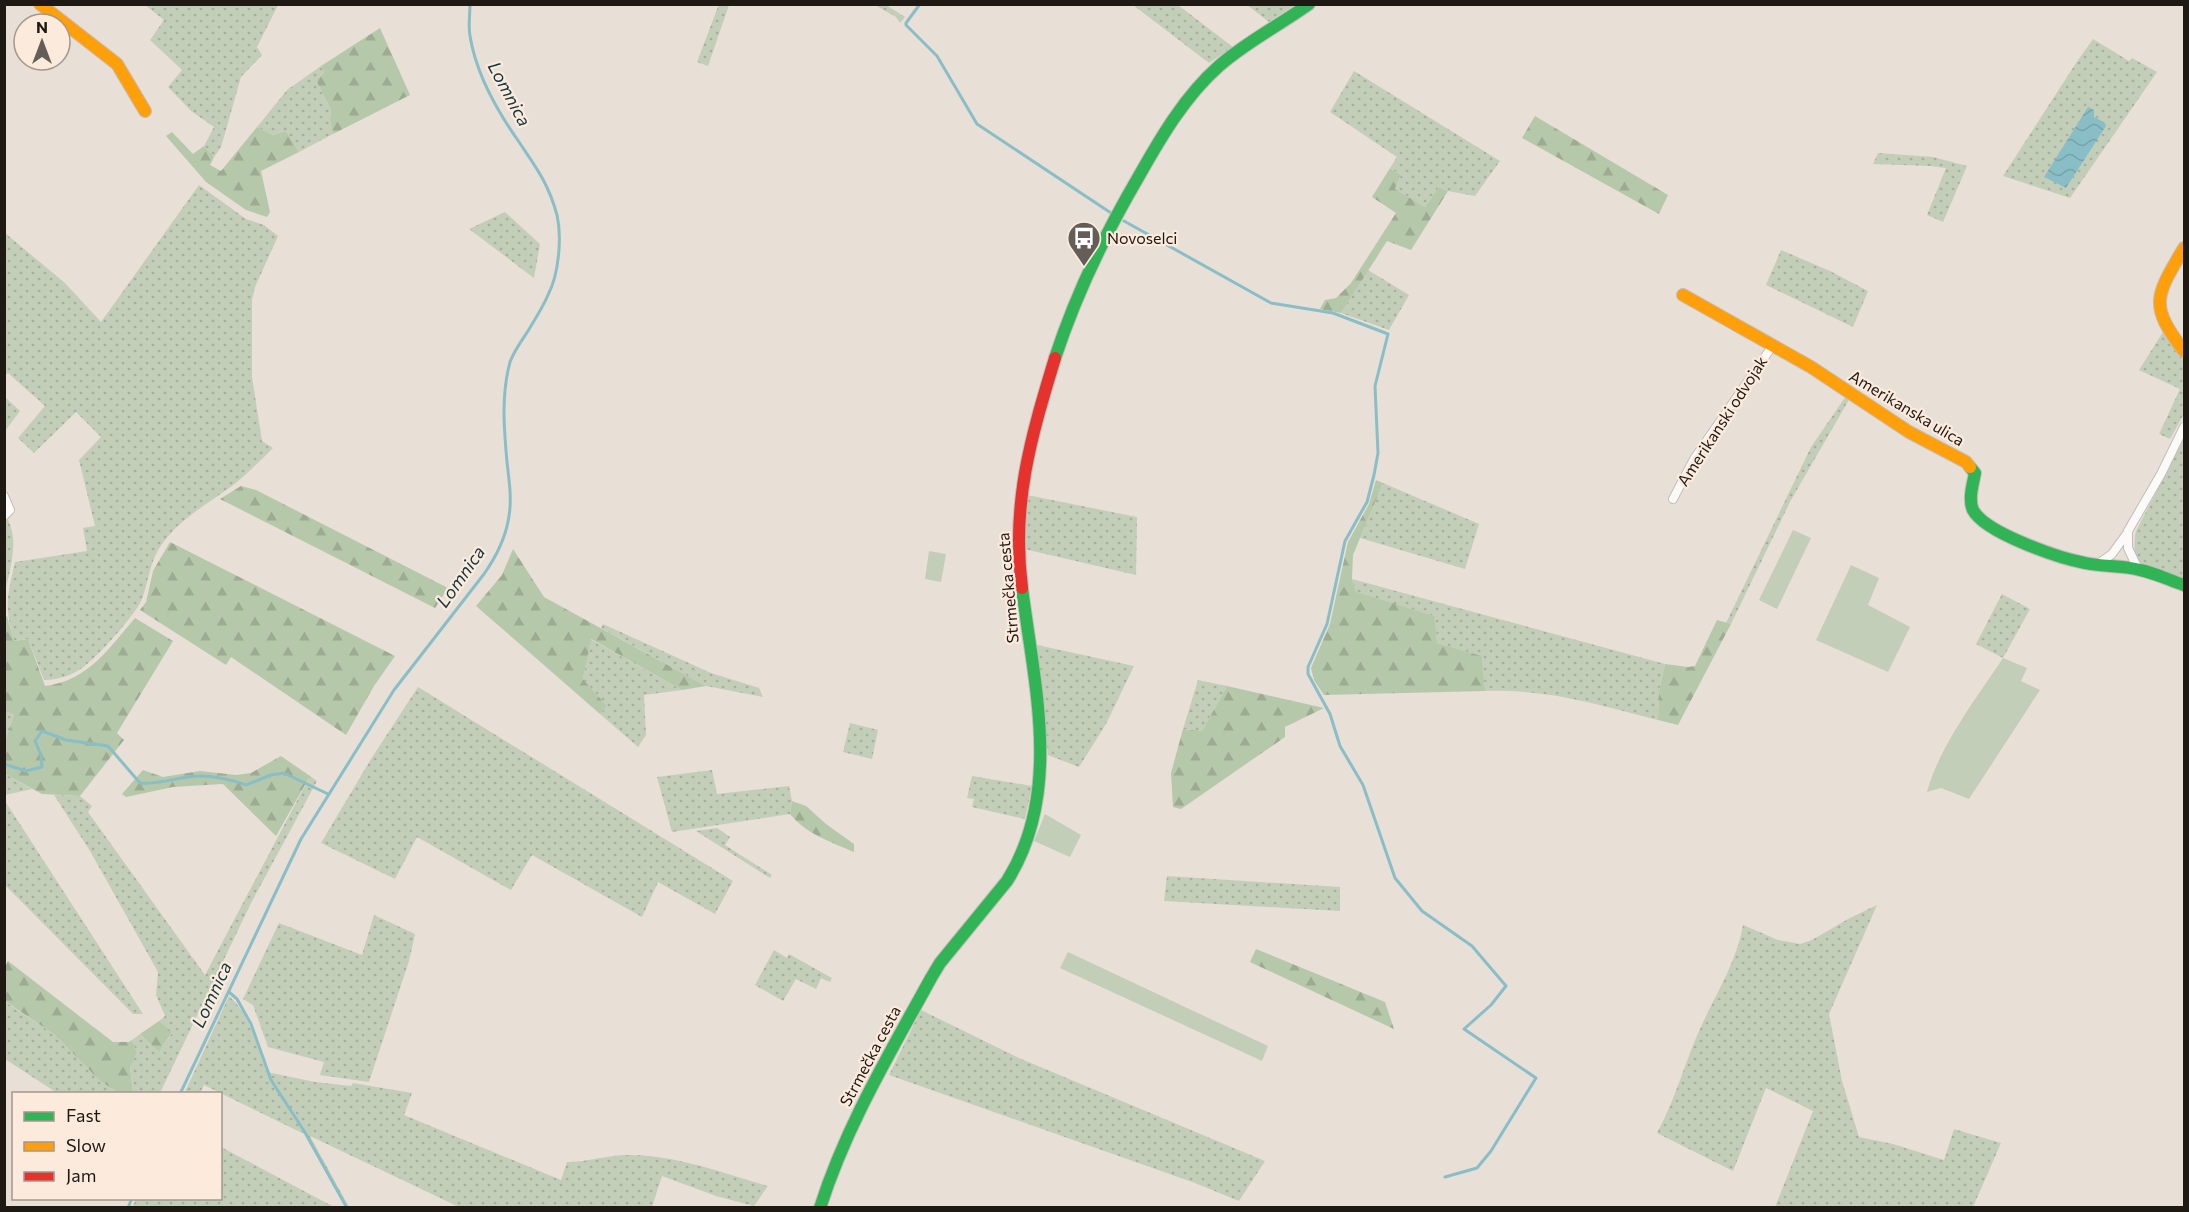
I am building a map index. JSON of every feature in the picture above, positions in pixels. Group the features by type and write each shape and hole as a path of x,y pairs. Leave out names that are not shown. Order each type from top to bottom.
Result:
{"street":[{"path":"40,4 117,64 145,111"},
{"name":"Strmečka cesta","path":"820,1208 836,1162 860,1109 931,978 946,955 1008,878 1027,840 1036,804 1040,758 1035,689 1018,545 1018,510 1040,408 1071,313 1105,239 1146,163 1192,96 1229,56 1309,4"},
{"path":"2184,248 2164,285 2159,303 2161,318 2184,351"},
{"name":"Amerikanska ulica","path":"1683,295 1811,367 1909,432 1966,462 1975,473 1972,507 1978,518 2019,541 2073,561 2138,569 2184,585"},
{"name":"Amerikanski odvojak","path":"1673,499 1694,459 1773,345"},
{"path":"2094,565 2112,554 2128,531 2171,455 2184,427"},
{"path":"4,496 10,510 4,516"},
{"path":"2128,531 2128,548 2138,569"}],"green space":[{"path":"719,4 729,5 708,66 697,62"},
{"path":"145,5 278,5 257,47 262,55 241,77 221,147 214,157 204,146 214,127 191,111 168,87 182,70 150,40 164,20"},
{"path":"875,5 886,5 905,17 900,23 896,17"},
{"path":"1133,5 1178,5 1233,47 1209,63"},
{"path":"1247,5 1295,5 1269,22"},
{"path":"380,28 410,95 333,134 330,120 331,110 316,80 324,73 321,66"},
{"path":"2093,39 2129,61 2132,58 2157,72 2070,198 2003,176 2076,63"},
{"path":"321,66 324,73 316,80 331,110 330,120 333,134 299,152 286,131 273,135 257,127 287,90"},
{"path":"1354,71 1500,161 1475,196 1439,187 1425,207 1395,189 1401,175 1390,168 1397,157 1330,112"},
{"path":"1535,116 1668,195 1659,214 1522,138"},
{"path":"257,127 273,135 286,131 299,152 261,171 270,212 267,217 246,210 206,182 166,136 172,132 193,154 204,146 214,157 210,165 221,171"},
{"path":"1878,153 1933,157 1967,166 1943,222 1927,215 1946,168 1873,164"},
{"path":"1390,168 1401,175 1395,189 1425,207 1439,187 1448,191 1411,250 1387,241 1341,313 1320,309 1325,300 1336,298 1351,283 1396,213 1372,197"},
{"path":"199,185 246,219 264,225 278,236 255,287 252,300 252,377 262,441 273,448 236,483 189,516 165,540 153,562 138,606 96,656 73,673 44,680 28,639 14,641 11,629 8,601 15,562 87,551 83,528 95,526 79,460 101,437 76,412 34,453 18,438 45,406 8,373 5,375 5,233 65,283 101,322"},
{"path":"505,212 540,244 534,278 469,229"},
{"path":"1781,250 1830,271 1868,291 1853,327 1766,285"},
{"path":"1368,270 1409,295 1389,330 1341,313"},
{"path":"2163,332 2180,352 2184,362 2184,414 2170,439 2159,434 2180,389 2139,370"},
{"path":"1846,396 1850,398 1791,500 1731,624 1726,623 1811,447"},
{"path":"5,397 20,411 5,431"},
{"path":"2184,438 2184,580 2145,568 2139,562 2134,545 2136,531"},
{"path":"1376,480 1383,483 1353,555 1352,579 1356,592 1435,616 1437,643 1482,656 1485,691 1324,695 1314,680 1311,668 1330,624 1348,542 1369,504"},
{"path":"1383,483 1479,524 1465,569 1360,538"},
{"path":"241,486 256,490 448,588 435,608 220,499"},
{"path":"1027,495 1137,517 1136,575 1024,549 1023,532"},
{"path":"5,519 8,520 11,528 13,546 5,592"},
{"path":"1793,530 1811,538 1777,609 1759,600"},
{"path":"170,542 395,656 374,686 346,735 231,657 226,665 140,610 146,602 153,571"},
{"path":"513,549 544,597 706,686 682,690 591,639 583,679 607,706 600,714 476,606 502,575"},
{"path":"929,551 946,554 941,582 925,579"},
{"path":"1851,565 1879,578 1868,605 1910,627 1888,672 1816,640"},
{"path":"1352,579 1665,664 1659,691 1658,720 1552,695 1485,691 1482,656 1437,643 1435,616 1356,593"},
{"path":"2002,594 2030,609 2003,658 1976,644"},
{"path":"7,616 14,641 28,639 45,686 60,683 86,670 135,618 173,641 117,733 124,740 80,796 42,794 5,774 5,741 14,715 5,711 4,617"},
{"path":"1717,620 1731,624 1678,725 1658,720 1659,691 1665,664 1695,666"},
{"path":"603,624 711,673 759,688 763,697 706,686 601,628"},
{"path":"590,639 682,690 644,695 646,735 638,747 600,714 607,706 583,679"},
{"path":"1037,645 1134,666 1106,724 1079,767 1048,755"},
{"path":"2003,658 2027,668 2021,681 2040,690 1969,799 1941,788 1927,792 1949,740"},
{"path":"1198,680 1227,686 1202,731 1183,729"},
{"path":"1227,686 1324,708 1285,727 1285,737 1181,809 1173,807 1171,773 1183,729 1202,731"},
{"path":"418,687 733,881 715,914 658,882 642,917 532,855 511,890 417,837 395,879 321,843 371,759"},
{"path":"5,711 14,715 5,741"},
{"path":"850,723 878,730 872,759 843,752"},
{"path":"281,756 310,776 276,836 223,784 173,787 126,797 122,794 143,770 163,777 200,771 236,775 251,773"},
{"path":"712,770 717,794 789,786 792,801 790,814 672,832 657,777"},
{"path":"5,774 32,789 5,795"},
{"path":"310,776 317,781 251,903 160,1092 133,1092 130,1066 137,1053 132,1040 140,1034 159,1052 172,1033 159,1021 165,1016 156,995 158,972 90,851 54,795 80,796 92,806 88,812 205,975"},
{"path":"972,776 1032,786 1025,819 972,807 974,799 967,798"},
{"path":"4,801 143,1014 133,1014 5,885"},
{"path":"792,801 806,806 854,844 854,852 819,837 796,821 790,814"},
{"path":"1045,814 1081,835 1070,857 1034,841"},
{"path":"717,828 730,837 725,845 772,875 770,878 696,831"},
{"path":"1167,876 1340,887 1340,911 1164,901"},
{"path":"1877,905 1829,1014 1842,1081 1859,1137 1893,1144 1944,1160 1954,1129 2001,1143 1973,1207 1775,1207 1813,1111 1766,1088 1733,1171 1657,1133 1699,1031 1736,952 1743,925 1778,940 1800,944 1812,940"},
{"path":"374,915 415,934 409,961 369,1082 320,1075 324,1062 268,1047 253,1005 243,999 279,923 362,955"},
{"path":"1256,949 1385,1002 1394,1029 1250,962"},
{"path":"774,950 787,958 789,954 832,978 830,982 821,978 816,989 796,979 783,1001 755,985"},
{"path":"1068,952 1268,1046 1262,1061 1060,968"},
{"path":"8,961 113,1042 132,1040 137,1053 130,1067 133,1092 117,1092 100,1081 55,1035 5,1001 5,967"},
{"path":"229,996 248,1021 267,1072 315,1082 351,1086 353,1083 412,1093 404,1115 561,1180 567,1162 632,1155 667,1158 768,1186 754,1206 716,1196 662,1176 652,1207 459,1207 310,1136 349,1207 345,1207 304,1134 204,1085 200,1092 185,1092"},
{"path":"4,1001 55,1035 100,1081 117,1092 55,1092 5,1059"},
{"path":"921,1010 1019,1058 1265,1161 1239,1201 1195,1183 889,1075"},
{"path":"159,1021 172,1032 159,1052 140,1034"},
{"path":"222,1148 334,1207 132,1207 136,1200 222,1200"}],"water":[{"path":"2088,107 2094,110 2094,117 2104,122 2106,126 2066,188 2044,177"}],"waterway":[{"name":"Lomnica","path":"181,1092 301,839 394,690 484,574 506,532 510,502 504,425 507,374 514,354 552,286 557,266 559,234 557,215 545,184 502,115 482,77 470,36 470,4"},
{"path":"920,4 906,25 937,56 977,124 1111,213"},
{"path":"1124,221 1271,303 1333,313 1388,334 1375,386 1378,453 1374,475 1367,502 1345,541 1327,624 1308,667 1308,674 1330,714 1340,746 1363,785 1395,878 1422,911 1472,946 1506,986 1491,1005 1464,1029 1536,1078 1491,1151 1477,1168 1445,1177"},
{"path":"4,764 26,771 42,767 41,755 35,741 42,731 66,740 108,746 140,783 200,776 235,781 246,785 271,775 284,773 328,794"},
{"path":"229,992 237,999 251,1024 271,1080 306,1134 347,1208"},
{"name":"Lomnica","path":"128,1208 131,1200"}],"traffic: fast":[{"path":"1055,358 1072,311 1103,242 1147,161 1195,90 1240,49 1309,4"},
{"path":"1970,467 1975,473 1971,496 1973,510 1980,519 2007,536 2073,560 2133,568 2184,585"},
{"path":"820,1208 856,1119 931,978 940,963 1007,881 1024,847 1035,811 1040,775 1040,738 1022,588"}],"traffic: slow":[{"path":"40,4 117,64 145,111"},
{"path":"2184,248 2167,278 2160,300 2165,322 2184,351"},
{"path":"1683,295 1811,367 1909,432 1966,462 1970,467"}],"traffic: jam":[{"path":"1022,588 1019,528 1025,471 1038,415 1055,358"}],"place":[{"name":"Novoselci","path":"1084,267"}]}
